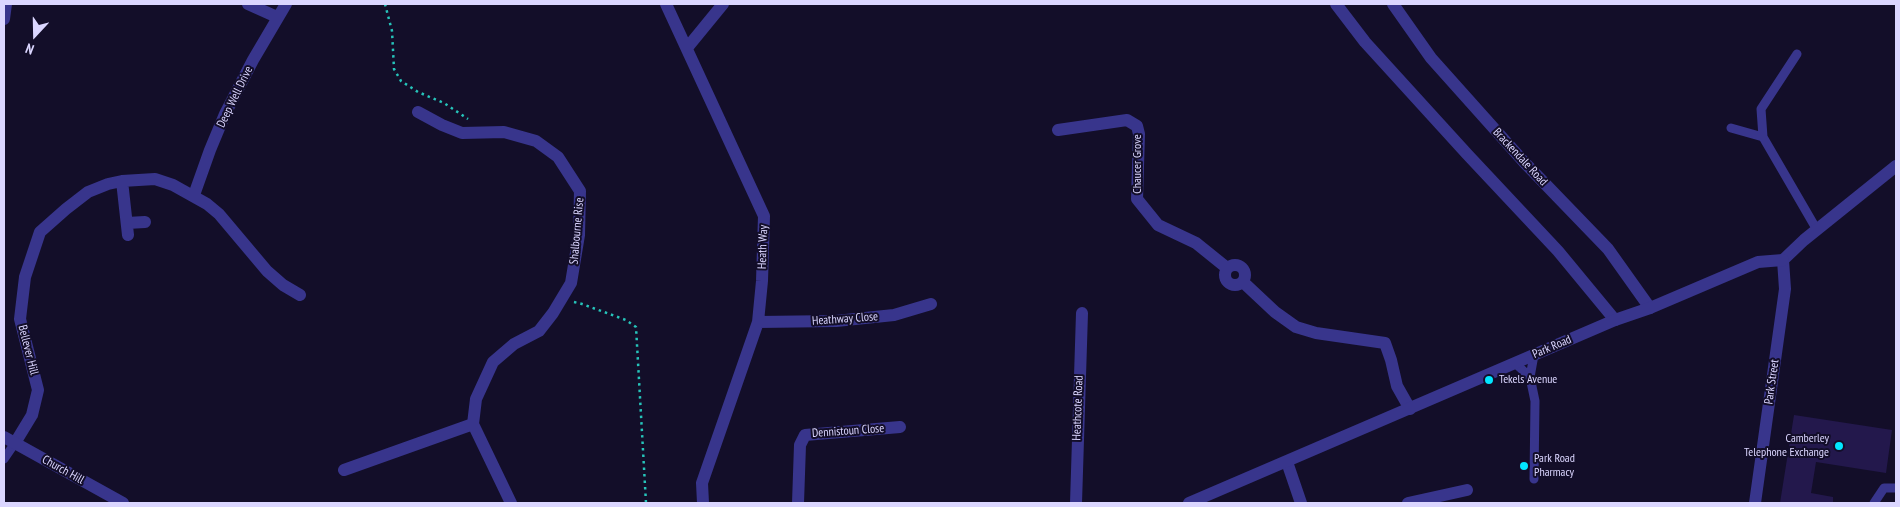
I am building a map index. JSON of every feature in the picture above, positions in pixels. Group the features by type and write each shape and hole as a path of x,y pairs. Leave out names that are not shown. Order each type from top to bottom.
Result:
{"street":[{"path":"4,19 6,4"},
{"path":"248,4 277,17"},
{"name":"Deep Well Drive","path":"194,195 225,114 277,17 286,4"},
{"name":"Heath Way","path":"666,4 764,216 762,281 758,322 702,483 703,503"},
{"path":"687,48 723,4"},
{"path":"1336,4 1365,42 1466,154 1558,251 1615,320"},
{"name":"Brackendale Road","path":"1393,4 1431,58 1524,162 1608,249 1650,308"},
{"name":"Shalbourne Rise","path":"418,112 442,126 462,133 504,132 536,141 558,158 580,191 579,235 571,283 539,331 514,344 493,362 476,399 473,424"},
{"name":"Chaucer Grove","path":"1058,130 1127,120 1137,126 1139,134 1137,200 1158,224 1196,243 1227,268 1234,265 1243,269 1245,276 1243,282 1275,312 1296,327 1316,334 1385,343 1397,386 1410,409"},
{"path":"1783,260 1896,166"},
{"name":"Bellever Hill","path":"9,440 32,415 38,390 20,319 25,277 40,232 66,208 88,192 122,181 155,179 194,195 219,214 267,271 283,285 300,295"},
{"path":"122,181 127,229 145,222"},
{"name":"Park Road","path":"1189,503 1615,320 1650,308 1758,262 1783,260"},
{"name":"Park Street","path":"1755,503 1784,289 1783,260"},
{"name":"Heathway Close","path":"758,322 836,321 894,315 931,304"},
{"name":"Heathcote Road","path":"1076,503 1082,313"},
{"path":"344,470 473,424 511,503"},
{"name":"Dennistoun Close","path":"798,503 800,445 805,434 900,427"},
{"name":"Church Hill","path":"9,440 123,503"},
{"path":"1287,462 1301,503"},
{"path":"1411,503 1467,490"}],"lane":[{"path":"1797,54 1760,109 1763,137 1817,230"},
{"path":"1731,128 1763,137"},
{"path":"1534,355 1530,377 1535,400 1534,478"},
{"path":"1515,364 1530,377"},
{"path":"4,459 9,440"},
{"path":"1874,503 1884,488 1896,488"}],"path":[{"path":"385,4 392,32 394,69 400,81 460,113 481,133"},
{"path":"564,296 574,302 626,320 636,327 646,503"}],"building":[{"name":"Camberley Telephone Exchange","path":"1794,415 1892,430 1886,473 1816,462 1811,493 1833,497 1833,503 1780,503"}],"place":[{"name":"Tekels Avenue","path":"1489,380"},
{"name":"Camberley Telephone Exchange","path":"1839,446"},
{"name":"Park Road Pharmacy","path":"1524,466"}]}
